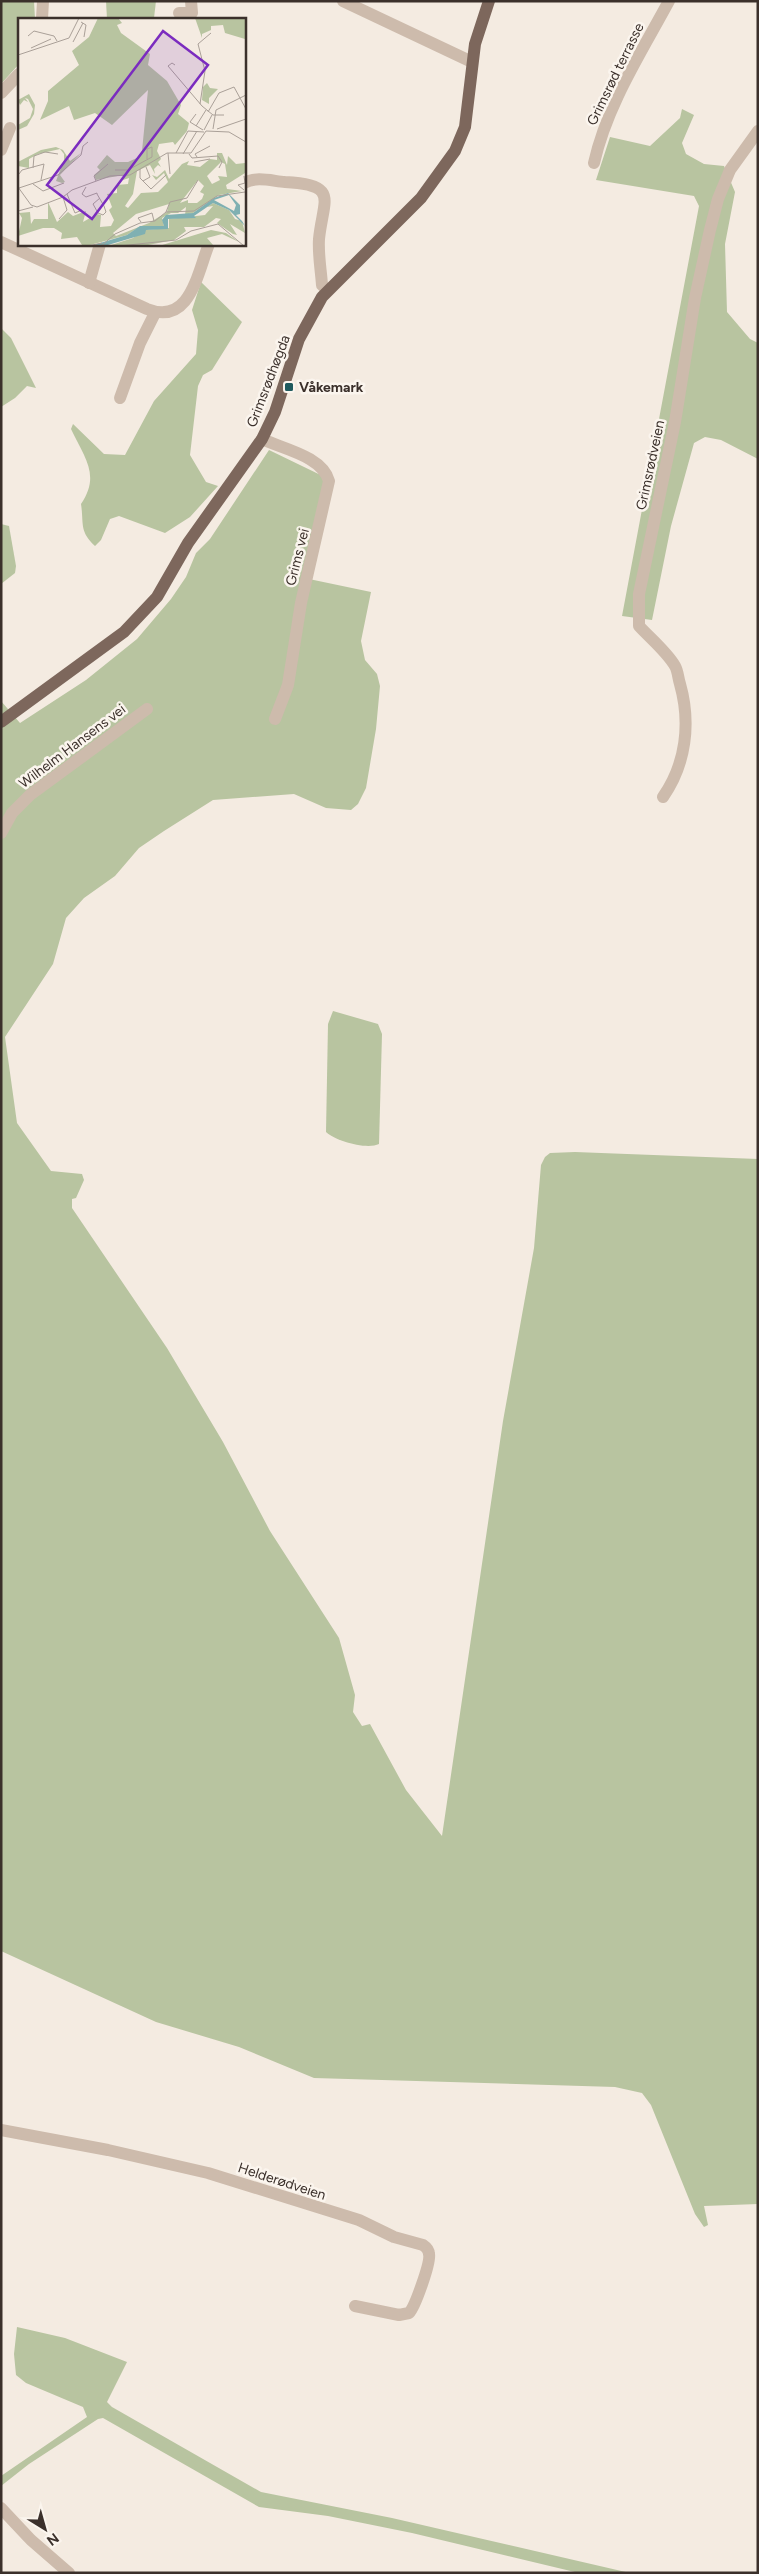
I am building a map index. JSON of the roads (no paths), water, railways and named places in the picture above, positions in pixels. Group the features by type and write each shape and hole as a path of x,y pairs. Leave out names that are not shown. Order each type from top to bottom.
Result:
{"main road":[{"name":"Grimsrødhøgda","path":"1,722 139,618 157,597 188,543 262,439 275,412 299,339 327,290 385,235 442,172 455,151 465,128 472,62 481,24 489,1"}],"street":[{"path":"42,18 43,1"},
{"path":"179,13 192,13 191,1"},
{"path":"343,1 472,62"},
{"name":"Grimsrød terrasse","path":"594,163 600,138 610,113 669,1"},
{"path":"1,93 18,75"},
{"path":"1,150 10,128"},
{"name":"Grimsrødveien","path":"663,797 676,776 682,758 686,737 686,702 675,666 638,626 638,594 675,422 695,298 718,199 730,170 758,131"},
{"path":"245,183 260,180 309,184 323,192 326,201 319,238 319,255 322,285 327,290"},
{"path":"1,242 155,313 172,313 182,306 209,245"},
{"path":"89,282 100,245"},
{"path":"120,398 140,343 155,313"},
{"name":"Grims vei","path":"262,439 315,463 326,472 329,481 301,603 288,685 275,719"},
{"name":"Wilhelm Hansens vei","path":"1,833 12,813 30,796 147,709"},
{"name":"Helderødveien","path":"1,2130 108,2150 208,2173 359,2220 394,2237 423,2244 430,2258 416,2306 410,2313 399,2315 355,2306"},
{"path":"1,2508 31,2540 68,2573"}],"place":[{"name":"Våkemark","path":"289,387"}]}
